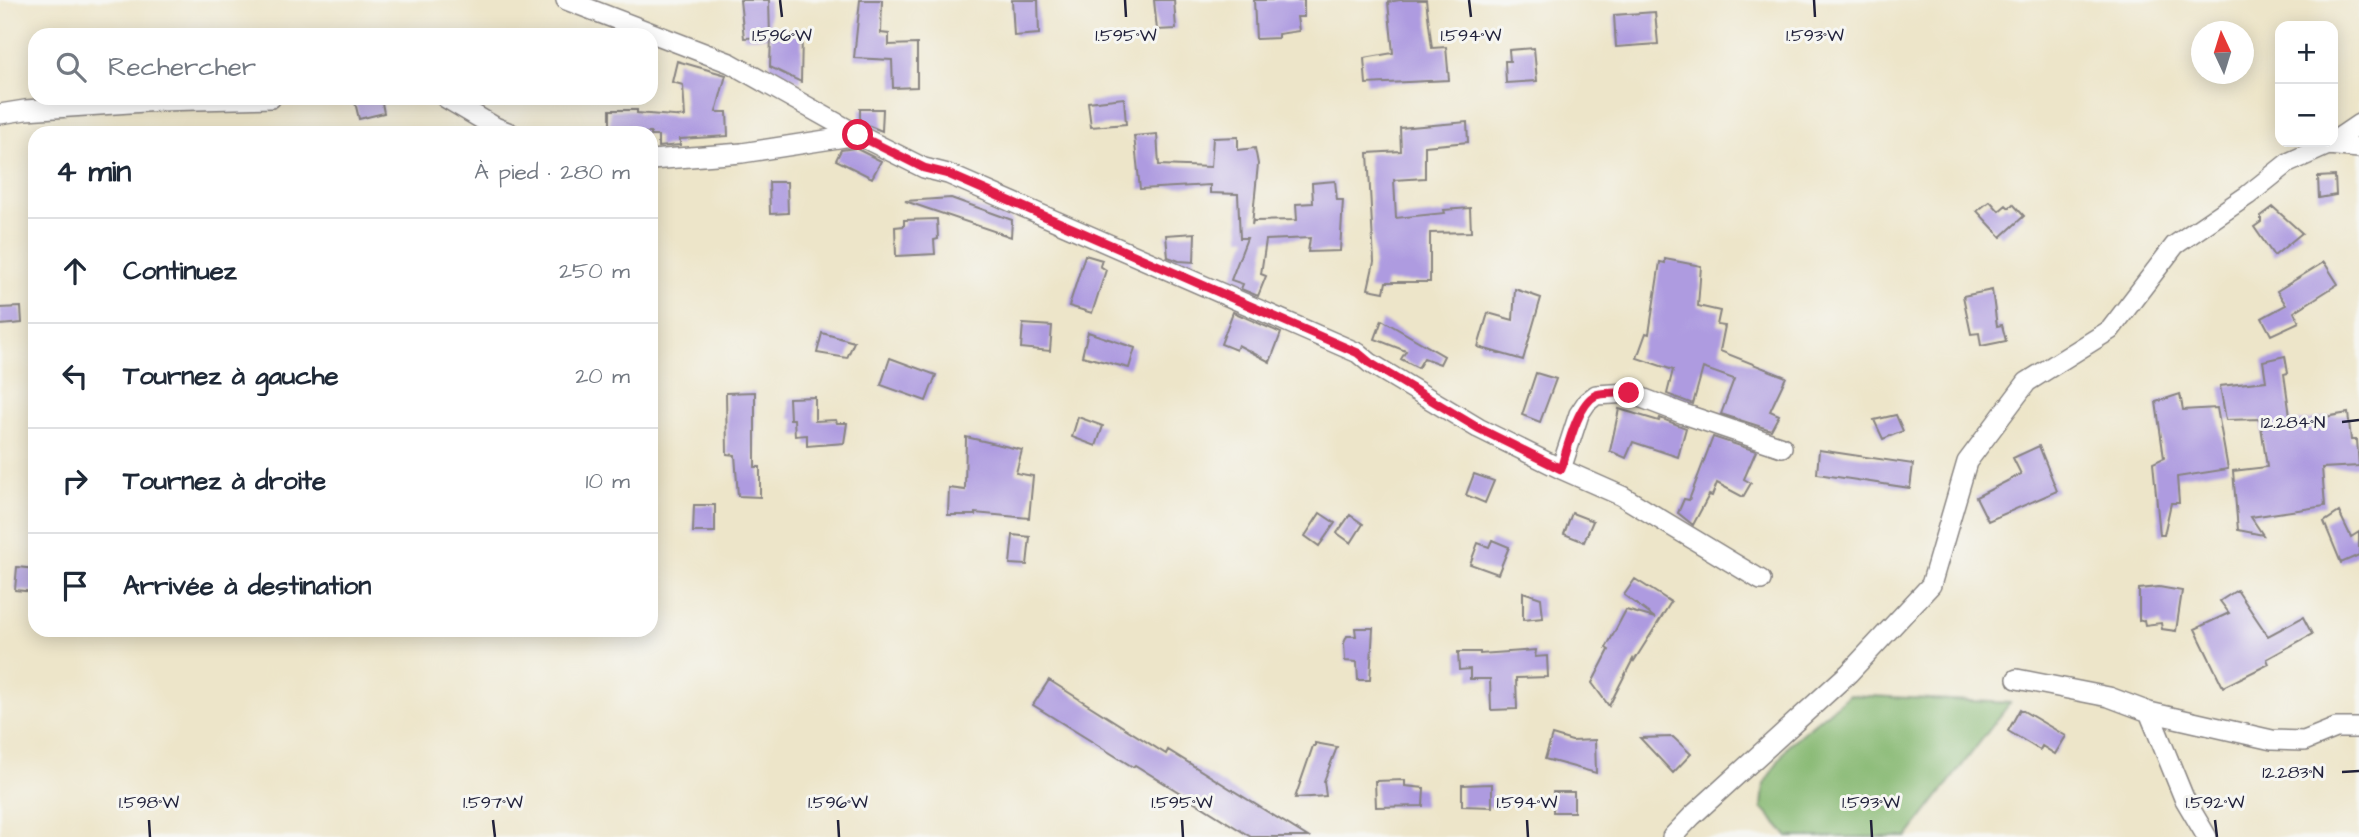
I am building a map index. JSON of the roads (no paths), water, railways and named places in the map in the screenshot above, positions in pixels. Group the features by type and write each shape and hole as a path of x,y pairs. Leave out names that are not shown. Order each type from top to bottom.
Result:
{"street":[{"path":"566,0 639,28"},
{"path":"658,35 730,63 858,135 924,168 948,174 1358,353 1370,363 1478,428 1622,496 1761,580"},
{"path":"0,114 100,105"},
{"path":"458,105 493,126"},
{"path":"2338,138 2359,124"},
{"path":"658,159 742,153 858,135"},
{"path":"2338,146 2359,148"},
{"path":"1672,837 1849,673 1931,585 1967,462 2028,382 2110,330 2175,244 2248,195 2288,163 2324,147"},
{"path":"1561,469 1579,414 1596,395 1629,393 1782,447"},
{"path":"2017,679 2109,697 2149,712 2272,740 2304,741 2336,728 2359,728"},
{"path":"2149,712 2184,798 2207,837"}]}
